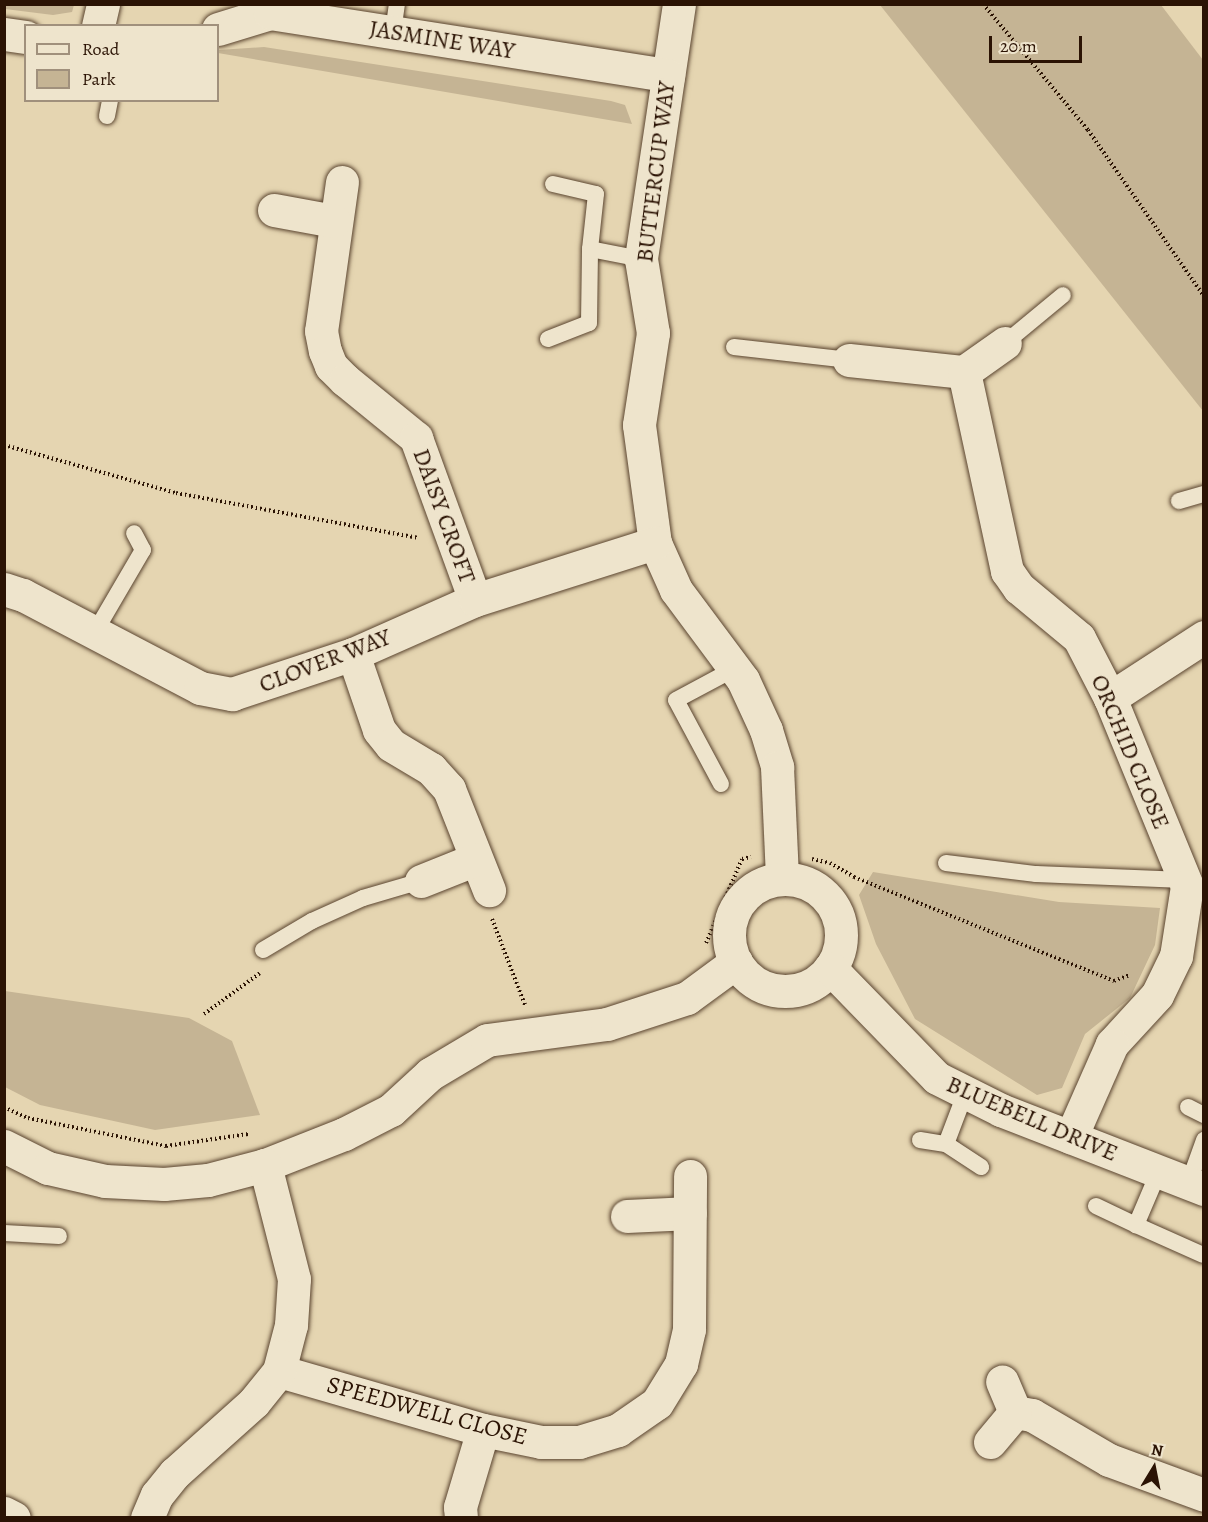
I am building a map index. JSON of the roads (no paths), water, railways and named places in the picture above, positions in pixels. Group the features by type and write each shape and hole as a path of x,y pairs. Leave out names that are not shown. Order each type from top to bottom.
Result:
{"street":[{"path":"98,24 103,4"},
{"name":"BUTTERCUP WAY","path":"679,4 641,259 653,333 639,425 655,543 676,590 734,669 766,730 777,767 782,866"},
{"name":"JASMINE WAY","path":"219,29 270,13 395,18 668,75"},
{"path":"4,34 24,37"},
{"name":"DAISY CROFT","path":"342,182 334,221 321,331 325,351 331,366 345,380 416,438 475,600"},
{"path":"274,210 334,221"},
{"path":"849,360 964,372 1005,343"},
{"name":"ORCHID CLOSE","path":"964,372 1007,571 1019,588 1079,638 1110,699 1187,886 1176,956 1157,995 1112,1044 1071,1137"},
{"name":"CLOVER WAY","path":"4,589 217,693 256,689 353,654 475,600 655,543"},
{"path":"1110,699 1203,637"},
{"path":"353,654 379,730 391,746 431,769 449,789 476,859 489,902"},
{"path":"421,881 476,859"},
{"path":"782,866 812,886 834,908 841,937 830,968 807,986 779,990 758,984 736,962 729,931 738,904 782,866"},
{"path":"5,1148 48,1168 105,1181 164,1184 208,1180 265,1165 344,1134 391,1110 430,1074 487,1040 607,1024 687,998 736,962"},
{"name":"BLUEBELL DRIVE","path":"830,968 937,1078 965,1094 1196,1185"},
{"path":"147,1518 157,1495 175,1473 254,1402 279,1371 291,1325 294,1279 265,1165"},
{"name":"SPEEDWELL CLOSE","path":"279,1371 483,1430 541,1442 579,1442 618,1430 657,1403 681,1364 689,1329 690,1176"},
{"path":"627,1216 690,1213"},
{"path":"1002,1382 1015,1412"},
{"path":"990,1442 1015,1412"},
{"path":"1015,1412 1032,1415 1109,1460 1203,1495"},
{"path":"461,1518 460,1507 483,1430"},
{"path":"4,1514 14,1518"}],"lane":[{"path":"548,339 589,323 590,249 596,194 553,184"},
{"path":"590,249 641,259"},
{"path":"1005,343 1063,295"},
{"path":"734,347 849,360"},
{"path":"1179,501 1203,494"},
{"path":"95,632 143,550 134,533"},
{"path":"721,784 676,700 734,669"},
{"path":"946,863 1036,874 1184,880"},
{"path":"263,950 312,921 363,898 421,881"},
{"path":"946,1144 965,1094"},
{"path":"1188,1107 1203,1115"},
{"path":"920,1140 946,1144 981,1167"},
{"path":"1196,1185 1203,1140"},
{"path":"1136,1225 1159,1171"},
{"path":"1096,1206 1203,1256"},
{"path":"4,1233 59,1236"}]}
